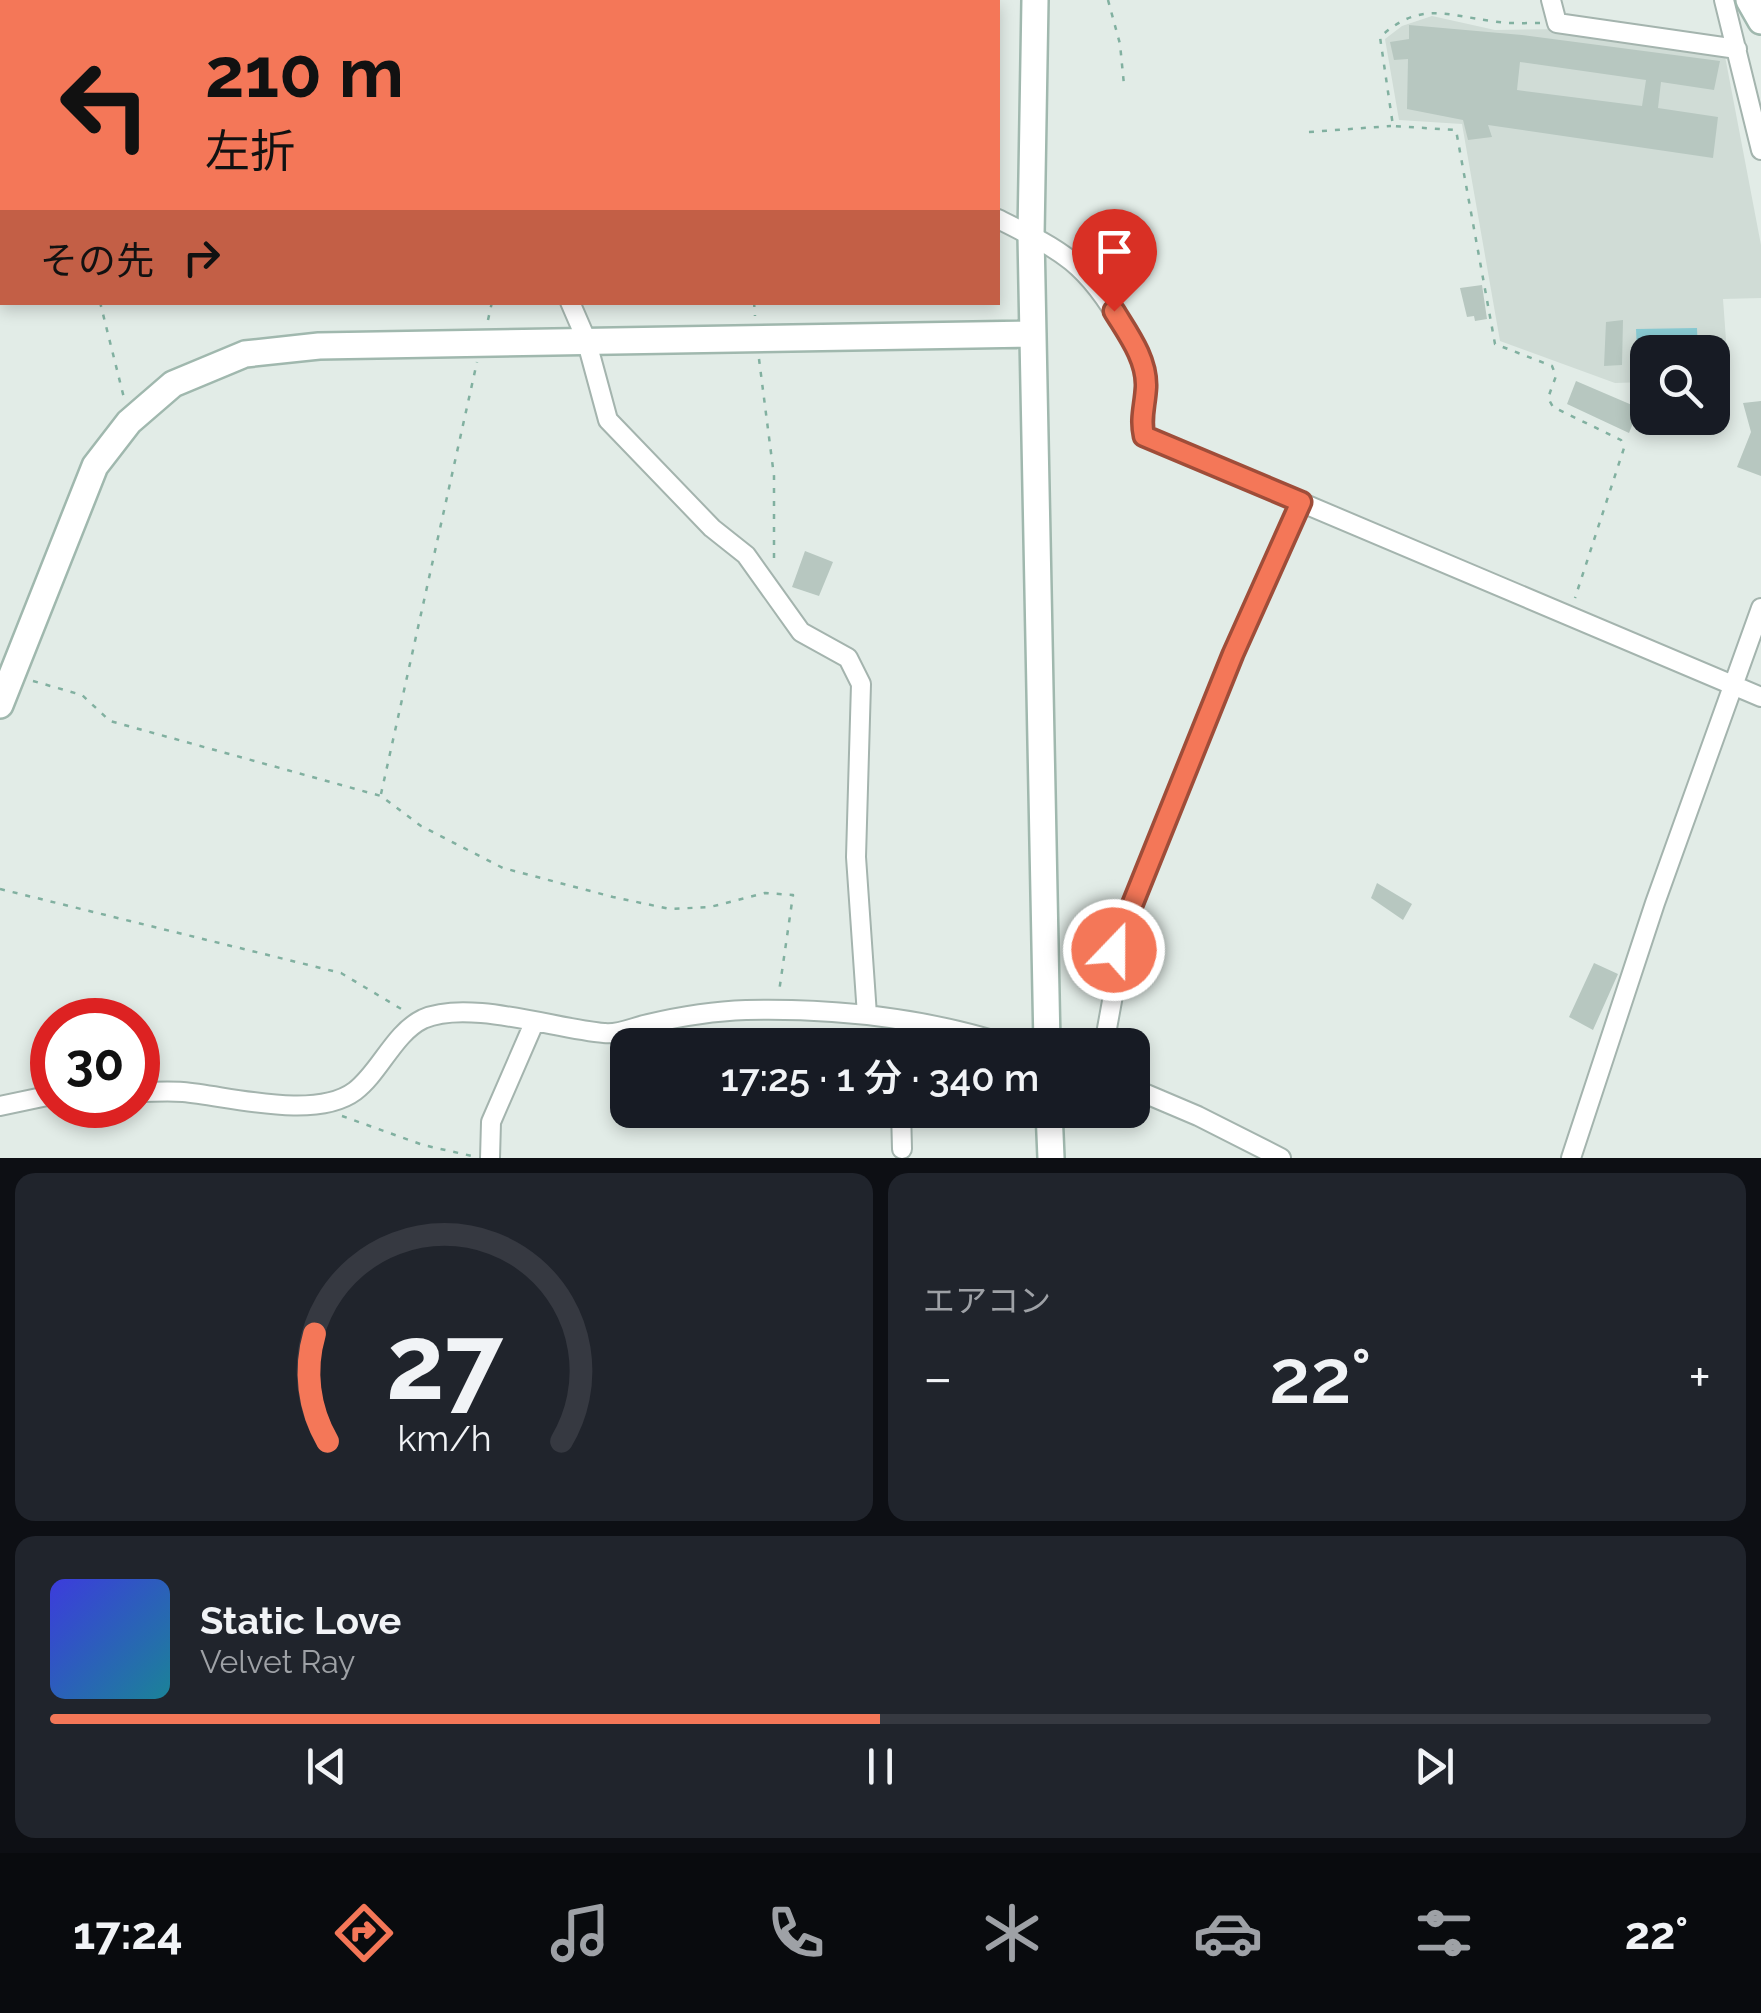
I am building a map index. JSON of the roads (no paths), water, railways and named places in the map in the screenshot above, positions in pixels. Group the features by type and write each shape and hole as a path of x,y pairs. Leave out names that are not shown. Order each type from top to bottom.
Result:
{"street":[{"path":"1036,0 1031,235 1046,1028"},
{"path":"1551,0 1557,23 1736,49"},
{"path":"1724,0 1761,150"},
{"path":"1749,0 1761,22"},
{"path":"1000,219 1066,254 1101,288 1141,358 1146,386 1140,416 1144,436 1761,698"},
{"path":"571,305 586,339 608,420 712,528 746,555 801,632 848,658 861,684 856,857 867,1015"},
{"path":"0,705 95,466 128,422 174,384 245,354 319,346 586,339 1033,334"},
{"path":"1107,1028 1114,990 1114,950 1233,654 1301,502"},
{"path":"1571,1158 1655,903 1761,608"},
{"path":"160,1092 318,1104 354,1093 405,1034 423,1020 486,1014 608,1034 653,1023 746,1010 830,1010 937,1028"},
{"path":"900,1021 900,1028"},
{"path":"490,1158 491,1122 534,1023"},
{"path":"1150,1096 1281,1158"},
{"path":"0,1106 30,1100"},
{"path":"901,1128 902,1149"},
{"path":"1050,1128 1051,1158"}],"water":[{"path":"1697,328 1697,335 1636,335 1636,329"}]}
